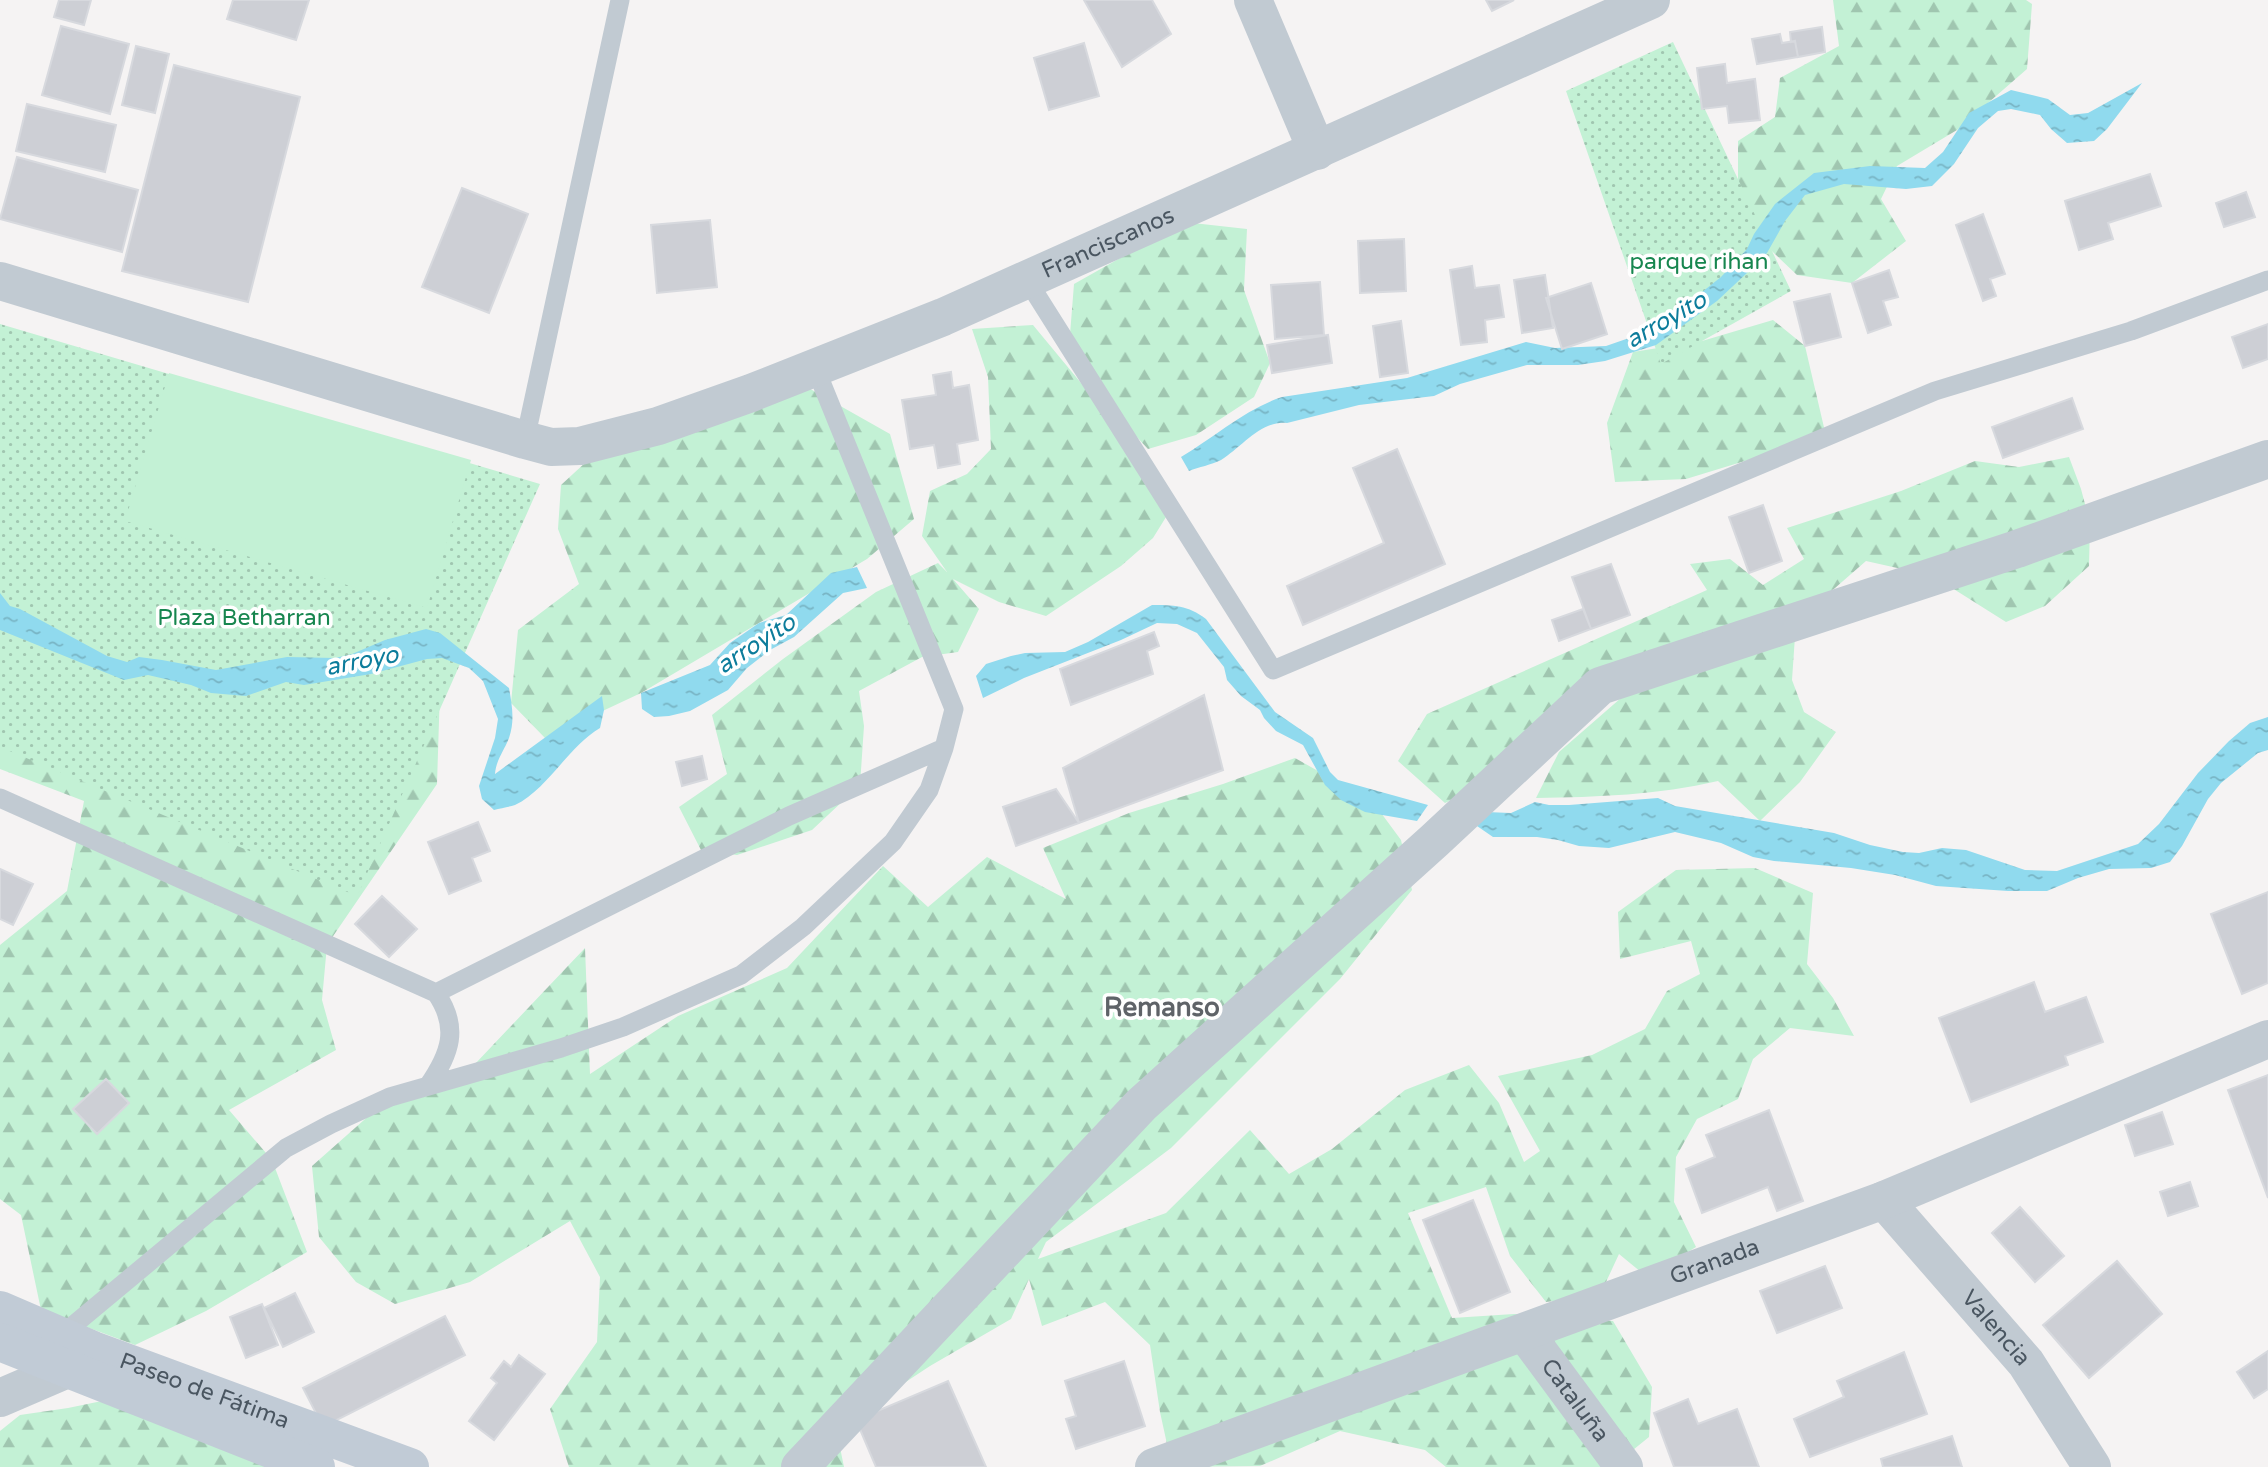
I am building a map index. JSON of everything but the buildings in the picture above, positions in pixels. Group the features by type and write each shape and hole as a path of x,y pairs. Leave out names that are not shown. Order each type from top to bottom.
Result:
{"street":[{"path":"1253,0 1317,151"},
{"name":"Franciscanos","path":"538,443 580,446 659,426 815,368 943,317 1651,0"},
{"path":"0,281 538,443"},
{"path":"800,1467 1141,1105 1435,840 1600,686 2017,549 2268,459"},
{"name":"Granada","path":"1154,1467 1884,1200 2268,1040"},
{"name":"Valencia","path":"1884,1200 2025,1363 2092,1467"},
{"name":"Paseo de Fátima","path":"0,1310 63,1353 316,1467"},
{"name":"Cataluña","path":"1525,1333 1624,1467"},
{"name":"Paseo de Fátima","path":"0,1342 63,1353 410,1467"},
{"path":"0,1398 63,1353"}],"lane":[{"path":"538,443 620,0"},
{"path":"1027,280 1273,670 1935,391 2131,331 2268,280"},
{"path":"63,1353 286,1148 390,1097 561,1048 623,1027 741,975 803,927 893,842 929,790 954,709 815,368"},
{"path":"436,993 789,816 944,748"},
{"path":"0,798 436,993 447,1009 450,1049 428,1086"}],"green space":[{"path":"1833,0 2026,0 2032,4 2027,69 1957,130 1897,166 1881,199 1906,241 1852,283 1797,275 1754,234 1738,180 1738,141 1775,117 1780,78 1839,46"},
{"name":"parque rihan","path":"1673,42 1791,291 1661,364 1566,91"},
{"path":"1184,222 1247,229 1244,290 1270,363 1254,397 1196,435 1148,449 1103,401 1069,347 1074,284"},
{"path":"1773,320 1805,346 1826,436 1686,479 1615,482 1607,423 1633,352 1702,341"},
{"name":"Plaza Betharran","path":"0,324 540,484 357,896 0,747"},
{"path":"1033,325 1081,383 1171,509 1153,538 1121,566 1046,616 999,602 953,579 979,609 958,652 922,657 859,691 864,726 860,785 812,830 737,855 701,850 679,807 727,774 712,715 783,659 876,592 938,563 947,572 922,536 930,491 967,474 991,449 988,377 972,329"},
{"path":"169,373 471,460 427,608 125,521"},
{"path":"805,386 890,434 914,519 867,559 641,693 545,738 511,703 518,630 579,584 558,529 561,485 598,451"},
{"path":"2069,457 2090,523 2089,566 2045,606 2006,622 1933,576 1866,561 1796,622 1792,680 1804,712 1836,732 1800,782 1760,821 1718,781 1650,792 1536,798 1559,752 1629,691 1611,665 1503,776 1445,803 1398,761 1427,714 1707,590 1690,564 1730,559 1763,585 1804,559 1787,528 1901,491 1975,461 2019,467"},
{"path":"0,632 441,658 437,784 327,945 322,1000 336,1050 229,1110 272,1160 307,1252 206,1311 135,1345 41,1310 21,1215 0,1199 0,945 67,891 84,801 0,769"},
{"path":"1295,758 1373,802 1401,840 1412,890 1340,979 1171,1148 1046,1242 1038,1259 1166,1213 1250,1130 1289,1174 1332,1149 1405,1090 1469,1065 1499,1103 1524,1162 1540,1151 1498,1076 1592,1055 1645,1029 1667,991 1700,974 1691,941 1620,959 1618,912 1676,870 1755,868 1813,893 1807,964 1833,998 1854,1036 1790,1028 1753,1059 1738,1099 1697,1119 1676,1157 1674,1202 1696,1247 1647,1277 1619,1254 1600,1295 1546,1302 1510,1256 1486,1187 1408,1213 1452,1318 1514,1314 1613,1321 1652,1387 1649,1437 1612,1467 1446,1467 1425,1450 1340,1431 1260,1466 1172,1467 1150,1345 1105,1302 1042,1326 1029,1279 1011,1319 930,1366 836,1428 844,1467 569,1467 550,1409 597,1342 600,1277 570,1221 470,1282 395,1304 356,1282 319,1237 312,1166 390,1097 475,1064 585,948 590,1074 678,1016 787,968 883,866 928,907 987,857 1066,899 1043,848 1129,813"},
{"path":"131,1395 272,1467 0,1467 0,1431 20,1415"}],"water":[{"name":"arroyito","path":"2142,83 2107,129 2094,141 2067,143 2040,115 2011,109 1998,111 1978,128 1954,164 1932,186 1906,189 1844,184 1805,195 1785,221 1767,253 1717,301 1656,345 1605,361 1578,365 1527,365 1460,384 1434,396 1359,405 1278,423 1260,430 1221,460 1189,471 1181,457 1243,416 1282,397 1407,378 1526,342 1555,348 1606,346 1632,337 1697,296 1721,277 1747,249 1775,204 1814,173 1870,166 1925,168 1943,152 1969,113 2011,90 2048,99 2070,115 2088,113"},
{"name":"arroyito","path":"857,567 867,588 843,593 794,637 770,650 747,668 728,690 690,711 669,716 654,717 642,709 641,693 710,665 730,643 759,623 786,615 831,573"},
{"name":"arroyo","path":"0,593 10,606 107,656 127,662 139,657 216,670 287,657 335,658 426,629 440,633 509,688 512,725 495,774 602,696 604,710 600,728 577,746 537,789 515,805 494,810 482,799 479,786 495,738 498,719 483,681 469,668 442,658 427,659 371,674 304,685 286,682 246,696 211,693 191,685 148,675 124,680 0,630"},
{"path":"1152,605 1180,607 1206,619 1275,712 1313,738 1330,772 1338,780 1428,805 1417,821 1365,812 1341,800 1325,785 1303,745 1276,731 1260,710 1241,696 1227,680 1224,667 1197,633 1177,624 1157,623 1024,678 983,698 976,676 986,664 1025,653 1065,652 1088,642"},
{"path":"2268,717 2268,750 2258,753 2221,783 2208,799 2170,862 2151,868 2109,869 2047,891 1936,886 1895,875 1851,868 1774,861 1753,857 1721,843 1675,832 1609,848 1579,846 1537,837 1493,837 1477,826 1486,812 1511,813 1535,802 1569,805 1658,798 1675,806 1834,833 1903,852 1919,853 1942,848 1966,850 2025,870 2057,871 2138,844 2159,824 2198,773 2229,741 2250,723"}],"district":[{"name":"Remanso","path":"1162,1007"}]}
